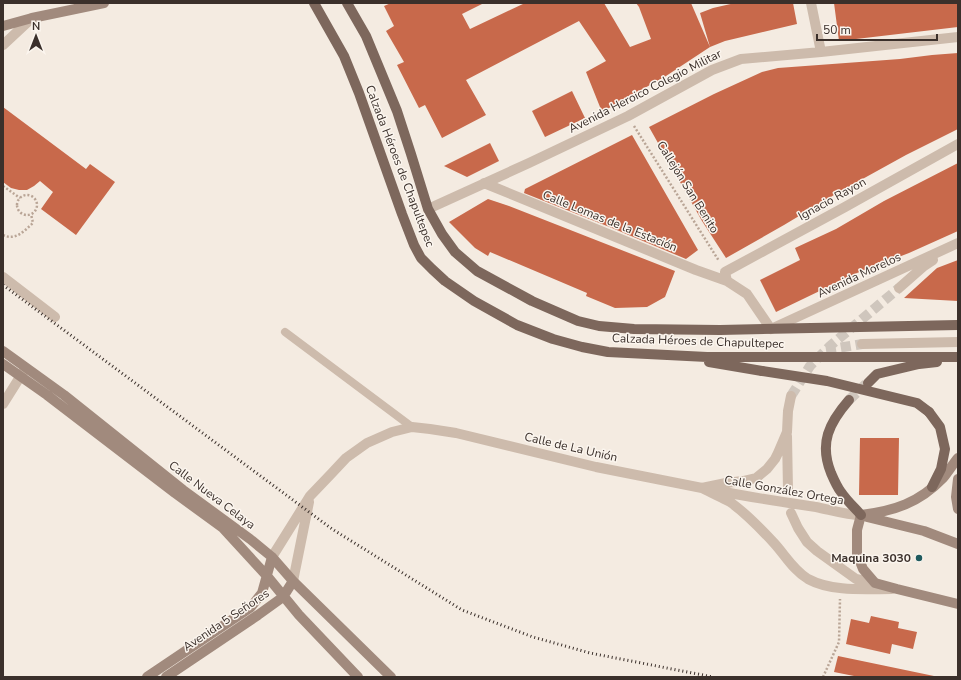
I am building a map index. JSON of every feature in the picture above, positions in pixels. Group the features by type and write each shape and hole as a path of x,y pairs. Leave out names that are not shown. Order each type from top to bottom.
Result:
{"main road":[{"path":"3,26 32,18 104,3"},
{"name":"Calzada Héroes de Chapultepec","path":"314,3 344,56 359,93 402,214 414,245 421,258 445,281 474,301 517,325 553,339 608,352 708,357 958,358"},
{"name":"Calzada Héroes de Chapultepec","path":"347,3 366,36 397,111 428,209 442,234 455,252 477,271 532,301 578,321 599,326 634,329 771,329 958,325"},
{"name":"Calle Nueva Celaya","path":"3,351 24,372 112,444 223,528 267,576 299,615 358,677"},
{"path":"670,355 827,381 918,403 929,412 940,427 945,448 941,469 932,487"},
{"path":"868,383 877,374 919,364 958,358"},
{"name":"Calle Nueva Celaya","path":"3,364 24,372 64,395 183,490 250,539 272,557 293,581 391,677"},
{"path":"849,400 838,413 830,427 826,446 827,463 840,492 862,515 857,530 857,554 863,568 875,583 958,604"},
{"name":"Calle González Ortega","path":"862,515 881,513 918,499 943,478 958,458"},
{"path":"958,479 956,497 958,509"},
{"name":"Calle González Ortega","path":"862,515 924,531 958,544"},
{"name":"Avenida 5 Señores","path":"147,677 251,607 262,593 272,557"},
{"name":"Avenida 5 Señores","path":"166,677 283,597 293,581"}],"street":[{"path":"811,3 821,52"},
{"path":"3,45 32,18"},
{"name":"Avenida Heroico Colegio Militar","path":"428,209 628,116 712,70 741,59 958,37"},
{"name":"Ignacio Rayon","path":"726,276 958,144"},
{"name":"Calle Lomas de la Estación","path":"484,183 696,270 726,276"},
{"path":"899,288 924,266 958,243"},
{"name":"Avenida Morelos","path":"771,329 958,243"},
{"path":"726,276 747,294 771,329"},
{"path":"3,278 55,317"},
{"path":"862,344 958,342"},
{"path":"3,404 24,372"},
{"name":"Calle de La Unión","path":"310,496 346,458 366,443 392,432 412,427 456,433 596,467 702,488 743,481 756,478 767,469 775,459 787,432 788,411 791,396"},
{"path":"787,432 788,490"},
{"path":"702,488 730,502 754,522 796,570 807,578 824,585 854,589 898,589"},
{"name":"Calle González Ortega","path":"702,488 831,510 851,515 862,515"},
{"name":"Avenida 5 Señores","path":"272,557 310,496"},
{"name":"Avenida 5 Señores","path":"293,581 310,496"},
{"path":"791,514 807,542 817,551 856,579 875,583"}],"lane":[{"path":"285,332 412,427"}],"path":[{"name":"Callejón San Benito","path":"628,116 726,276"},
{"path":"3,186 20,198"},
{"path":"29,195 32,196 37,204 36,210 31,214 24,214 19,210 18,204 20,198 29,195"},
{"path":"3,236 16,237 25,230 33,223 31,214"},
{"path":"823,677 839,642 840,587"}],"building":[{"path":"391,3 484,3 462,14 470,29 525,3 604,3 630,47 651,39 639,7 636,3 691,3 710,47 666,76 602,112 586,72 606,61 579,21 466,80 486,115 442,138 425,105 419,108 397,65 404,62 386,31 394,26 384,6"},
{"path":"735,3 793,3 797,24 725,41 710,47 700,13 713,8"},
{"path":"834,3 958,3 958,27 839,41"},
{"path":"958,53 958,129 906,155 839,192 726,258 702,221 649,127 714,94 762,72 778,68"},
{"path":"572,91 585,118 545,137 532,111"},
{"path":"3,107 86,169 90,164 115,182 76,235 41,209 53,192 40,181 27,190 11,188 3,182"},
{"path":"632,135 698,250 686,259 524,193 525,189"},
{"path":"490,143 499,161 467,177 444,166"},
{"path":"958,163 958,231 909,253 857,273 776,312 760,280 800,260 795,248 836,229 884,201"},
{"path":"488,199 675,271 665,297 647,307 615,308 586,296 587,293 490,252 488,256 475,248 449,222"},
{"path":"958,260 958,301 904,298 937,268"},
{"path":"860,438 899,438 898,495 859,495"},
{"path":"871,616 899,622 898,628 917,632 913,649 892,644 890,654 846,644 851,619 869,623"},
{"path":"838,656 934,677 859,677 834,672"}],"tunnel":[{"path":"791,396 810,366 830,346 899,288"},
{"path":"826,350 862,344"},
{"path":"849,400 866,384"}],"railway":[{"path":"3,285 332,529 462,610 533,637 590,653 713,677"}],"place":[{"name":"Maquina 3030","path":"919,558"}]}
